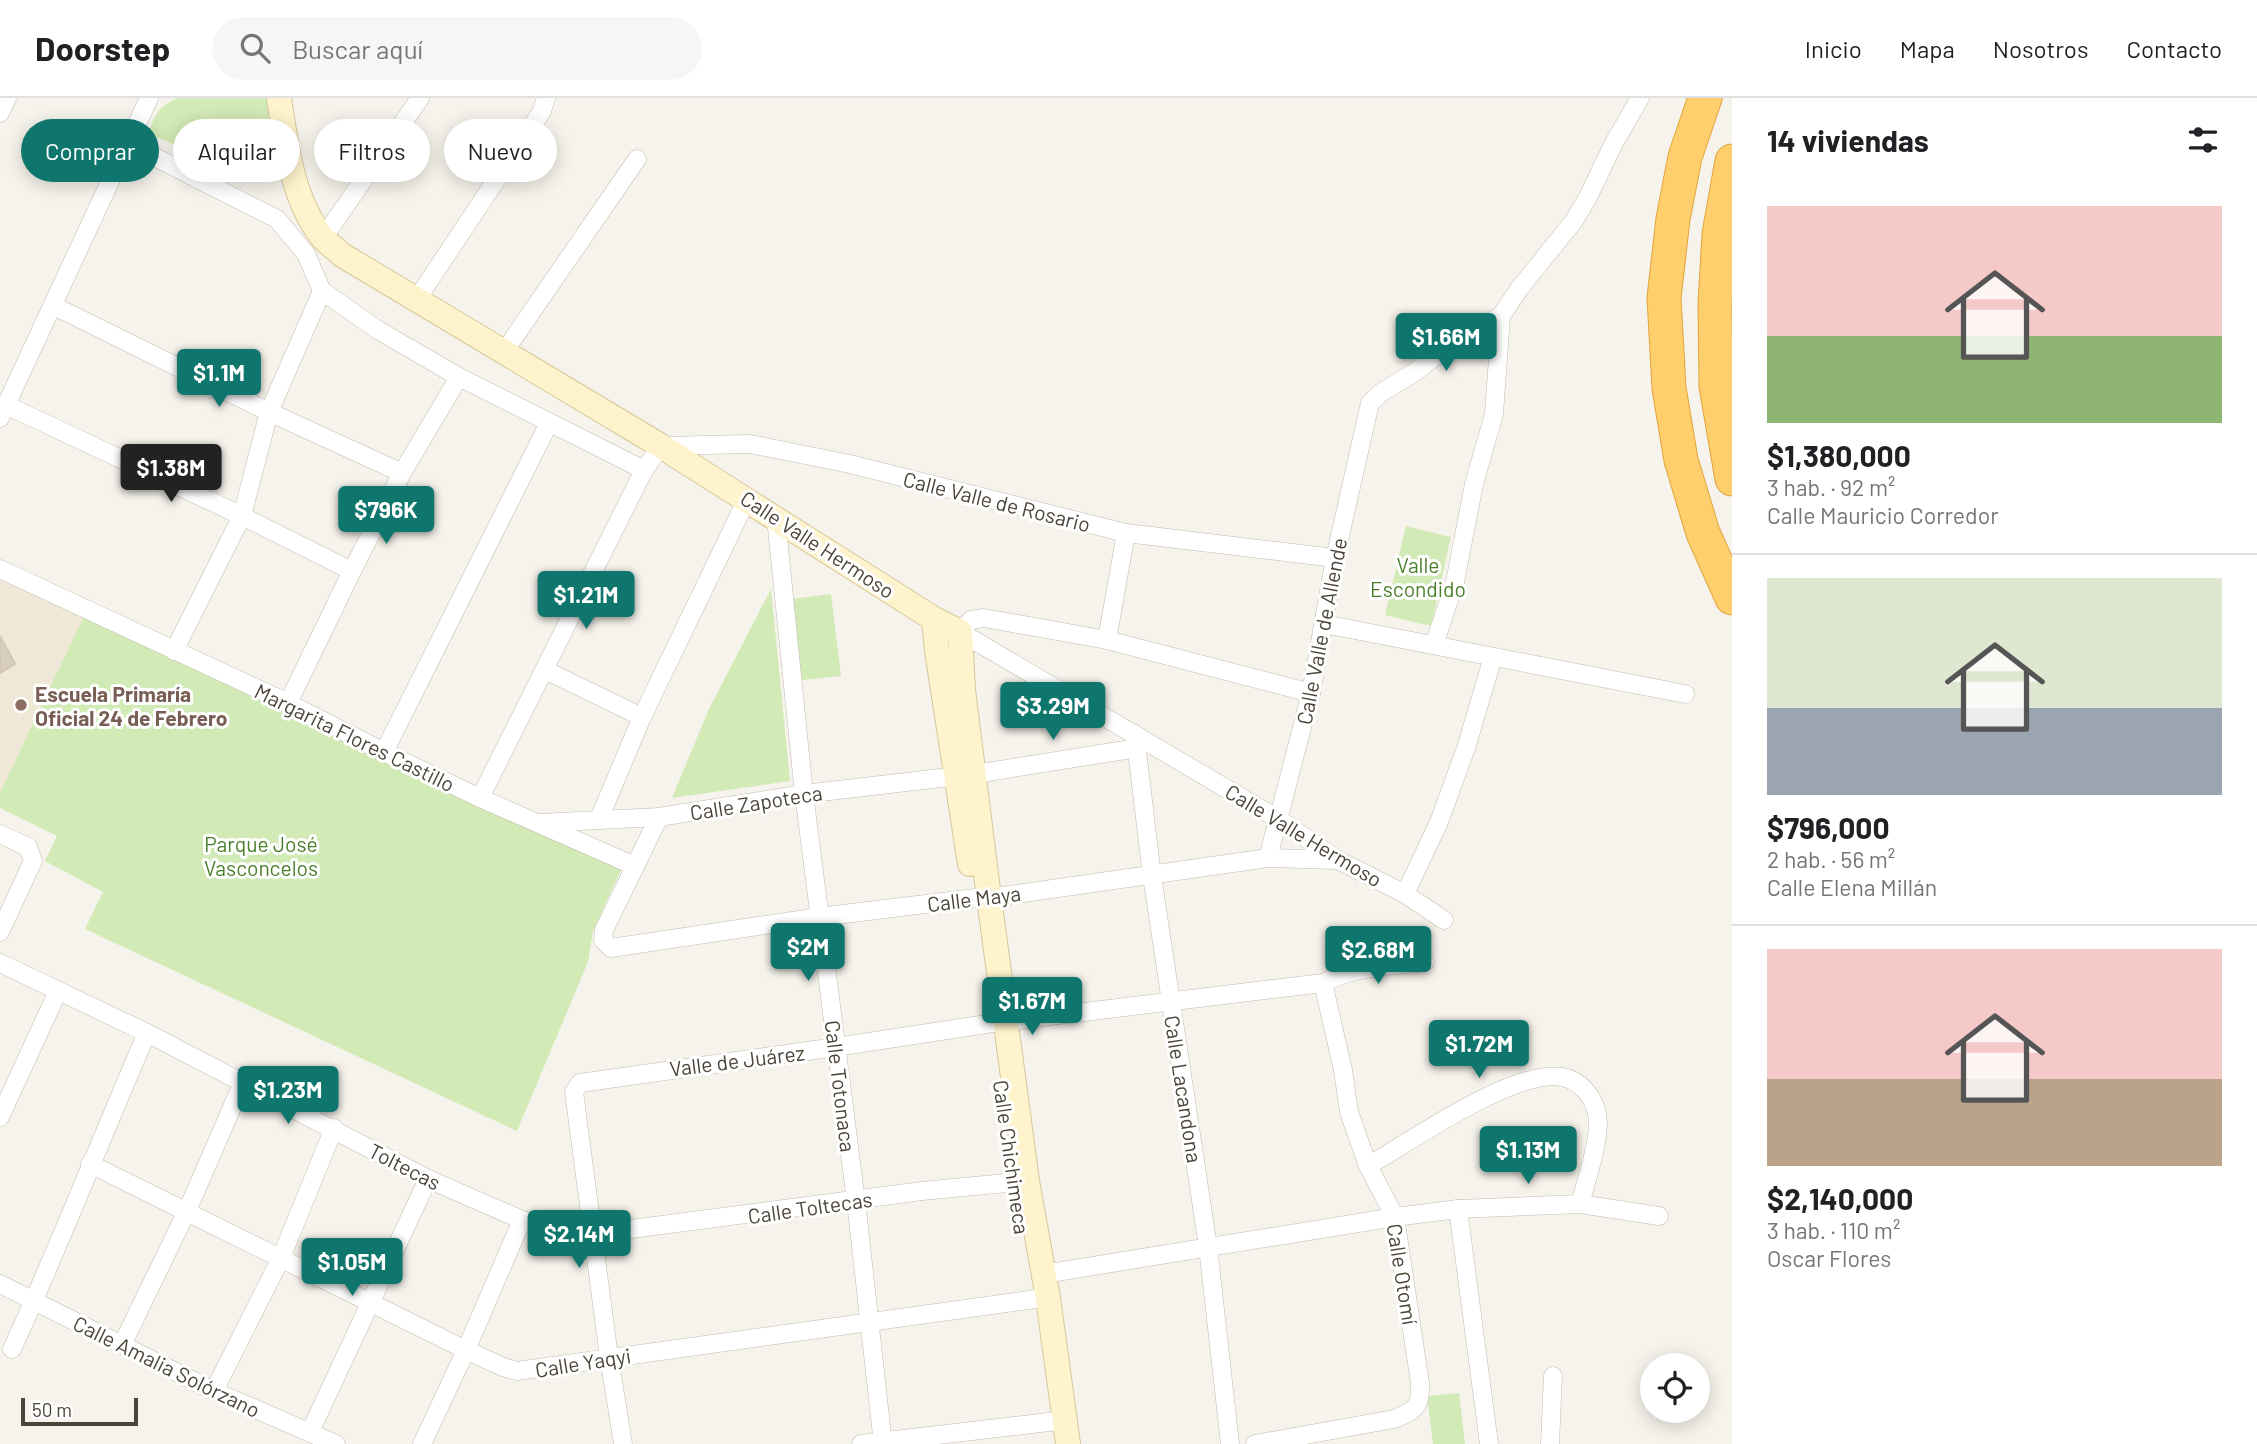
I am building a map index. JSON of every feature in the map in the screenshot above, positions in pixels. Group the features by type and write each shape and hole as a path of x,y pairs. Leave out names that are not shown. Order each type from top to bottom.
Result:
{"highway":[{"path":"1705,98 1685,157 1673,219 1664,298 1669,388 1681,460 1703,533 1732,598"},
{"path":"1732,161 1718,234 1715,304 1716,386 1732,479"}],"main road":[{"name":"Calle Valle Hermoso","path":"279,98 293,174 311,218 323,238 342,255 661,446 934,619 960,632"},
{"name":"Calle Chichimeca","path":"934,619 937,651 965,775 1036,1299 1060,1433"},
{"name":"Calle Chichimeca","path":"960,632 965,775"},
{"name":"Calle Chichimeca","path":"1020,1182 1044,1274 1060,1433"}],"street":[{"path":"0,113 7,98"},
{"path":"323,238 420,98"},
{"path":"417,299 542,111 546,98"},
{"path":"1434,645 1455,582 1474,484 1494,414 1501,316 1519,289 1573,222 1640,98"},
{"path":"140,119 151,100"},
{"path":"159,159 277,219 306,254 322,291 378,330 460,377 644,470"},
{"path":"504,352 637,159"},
{"path":"110,182 3,411 242,516 352,571"},
{"path":"174,651 242,516 269,412 322,291"},
{"path":"54,306 269,412 402,473"},
{"name":"Calle Valle de Allende","path":"1268,858 1311,693 1335,558 1370,403 1457,340 1501,316"},
{"path":"288,703 402,473 460,377"},
{"path":"384,752 549,423"},
{"name":"Calle Valle de Rosario","path":"661,446 750,444 850,464 1126,533 1335,558"},
{"path":"480,798 644,470 661,446"},
{"path":"599,819 642,717 747,499"},
{"name":"Calle Totonaca","path":"776,518 804,794 856,1201 883,1442"},
{"path":"1107,640 1126,533"},
{"name":"Margarita Flores Castillo","path":"0,569 288,703 480,798 635,866"},
{"path":"960,632 971,620 984,618 1107,640 1311,693"},
{"path":"1325,624 1685,694"},
{"name":"Calle Valle Hermoso","path":"960,632 1136,741 1278,819 1338,860 1405,894 1444,920"},
{"path":"1405,894 1439,822 1466,748 1493,657"},
{"path":"545,670 642,717"},
{"name":"Calle Zapoteca","path":"537,823 659,817 804,794 965,775 1136,741"},
{"name":"Calle Lacandona","path":"1136,741 1152,876 1208,1247 1230,1444"},
{"path":"635,866 659,817"},
{"path":"0,834 28,847 33,861 0,932"},
{"name":"Calle Maya","path":"635,866 604,930 603,940 611,948 819,917 1152,876 1268,858 1338,860"},
{"name":"Valle de Juárez","path":"593,1234 574,1092 580,1083 1000,1022 1323,983 1359,969 1425,962"},
{"name":"Toltecas","path":"0,963 147,1033 428,1179 522,1220 550,1228 593,1234"},
{"name":"Calle Otomí","path":"1255,1444 1394,1419 1412,1411 1421,1400 1395,1217 1368,1166 1349,1112 1343,1070 1323,983"},
{"path":"0,1117 58,990"},
{"path":"12,1349 35,1301 147,1033"},
{"path":"1368,1166 1477,1102 1521,1083 1544,1077 1563,1077 1578,1083 1591,1097 1598,1115 1598,1131 1580,1204"},
{"path":"122,1345 187,1212 243,1082"},
{"path":"214,1391 281,1258 334,1129"},
{"name":"Calle Yaqyi","path":"90,1164 371,1304 503,1367 517,1371 1036,1299"},
{"path":"310,1432 428,1179"},
{"name":"Calle Toltecas","path":"593,1234 922,1191 1020,1182"},
{"path":"1044,1274 1458,1209 1580,1204 1659,1216"},
{"path":"1458,1209 1489,1444"},
{"path":"422,1444 522,1220"},
{"path":"593,1234 623,1444"},
{"name":"Calle Amalia Solórzano","path":"0,1284 214,1391 336,1444"},
{"path":"1550,1444 1553,1376"},
{"path":"861,1444 1060,1433"}],"shaded area":[{"name":"Escuela Primaría Oficial 24 de Febrero","path":"0,576 84,616 0,793"}],"green space":[{"path":"177,98 274,98 277,119 173,119 173,144 159,138 159,119 154,119 165,105"},
{"name":"Valle Escondido","path":"1406,526 1451,537 1431,626 1385,615"},
{"path":"771,589 790,781 672,798 709,709"},
{"path":"831,594 841,676 802,680 792,599"},
{"name":"Parque José Vasconcelos","path":"84,616 622,868 593,931 588,962 517,1131 85,929 103,892 45,861 57,836 0,808 0,793"},
{"path":"1459,1393 1465,1444 1433,1444 1427,1396"}],"building":[{"path":"0,636 15,664 0,673"}],"place":[{"name":"Escuela Primaría Oficial 24 de Febrero","path":"21,705"}]}
